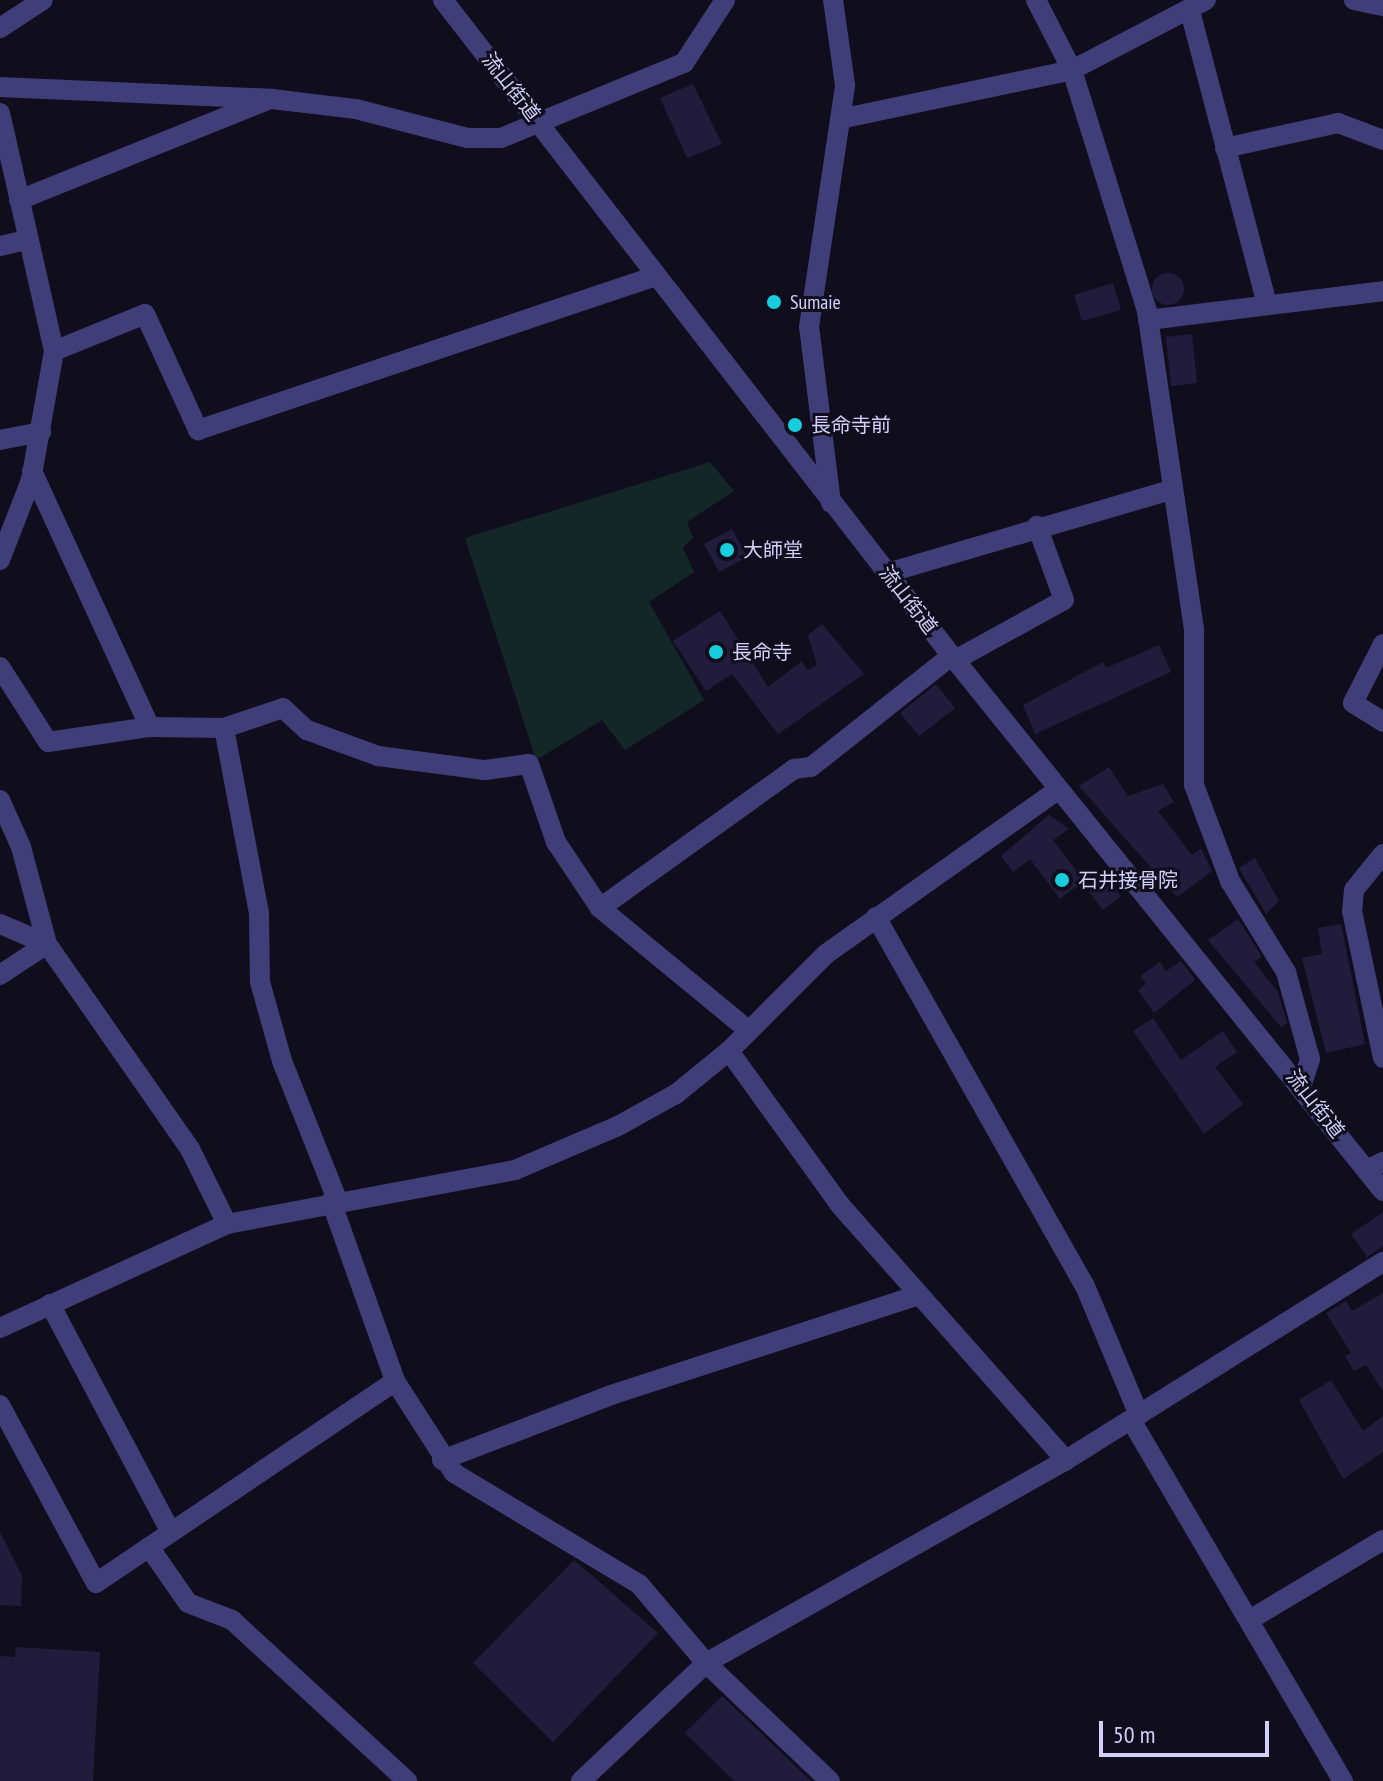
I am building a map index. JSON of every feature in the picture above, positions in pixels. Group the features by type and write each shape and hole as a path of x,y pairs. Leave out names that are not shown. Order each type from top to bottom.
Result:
{"street":[{"path":"0,28 43,0"},
{"name":"流山街道","path":"443,0 831,503 1058,790 1301,1087 1375,1166 1383,1191"},
{"path":"0,87 272,99 356,109 467,138 542,126 684,63 725,0"},
{"path":"831,503 809,327 845,85 833,0"},
{"path":"1036,0 1072,70 1148,320 1194,631 1194,785 1230,881 1286,972 1310,1059 1301,1087"},
{"path":"1354,0 1383,6"},
{"path":"840,119 1072,70 1198,5 1225,148 1267,305"},
{"path":"19,200 272,99"},
{"path":"0,113 25,240 54,351 32,471 0,560"},
{"path":"1225,148 1338,123 1383,140"},
{"path":"0,246 25,240"},
{"path":"54,351 145,314 198,430 656,276"},
{"path":"1148,320 1383,291"},
{"path":"0,440 41,432"},
{"path":"32,471 150,727"},
{"path":"887,573 1037,526 1171,490"},
{"path":"600,908 794,769 811,767 953,658 1064,600 1037,526"},
{"path":"1383,644 1353,703 1383,722"},
{"path":"0,667 48,742 150,727 224,728 283,708 307,730 378,756 485,770 529,764 556,842 600,908 749,1031"},
{"path":"224,728 259,914 260,982 282,1061 334,1200 395,1381 442,1460 539,1528 617,1567 706,1663 830,1781"},
{"path":"0,1328 227,1224 334,1200 515,1170 676,1094 729,1051 826,954 1058,790"},
{"path":"0,800 21,847 47,944 190,1149 227,1224"},
{"path":"1383,854 1354,890 1352,911 1383,1058"},
{"path":"876,917 1085,1286 1135,1418 1343,1781"},
{"path":"0,924 47,944"},
{"path":"0,975 47,944"},
{"path":"729,1051 840,1205 1066,1460"},
{"path":"581,1781 706,1663 1066,1460 1383,1262"},
{"path":"442,1460 611,1395 919,1295"},
{"path":"50,1304 170,1531"},
{"path":"0,1405 96,1583 395,1381"},
{"path":"1251,1619 1383,1540"},
{"path":"149,1547 188,1603 232,1620 407,1781"}],"green space":[{"path":"710,462 734,491 687,522 693,538 683,548 694,572 649,602 704,700 625,750 602,720 536,760 465,538"}],"building":[{"path":"693,84 722,144 687,158 660,98"},
{"path":"1168,273 1179,278 1184,289 1179,300 1168,305 1157,300 1152,289 1157,278"},
{"path":"1113,283 1121,310 1082,321 1074,295"},
{"path":"1192,334 1197,383 1171,386 1166,337"},
{"path":"732,529 747,557 719,572 704,544"},
{"path":"720,611 768,687 802,661 807,670 817,665 808,635 822,624 864,674 778,734 732,674 706,691 673,641"},
{"path":"1159,645 1171,672 1035,734 1023,705 1103,662 1106,668"},
{"path":"936,684 955,708 919,736 900,713"},
{"path":"1109,767 1128,796 1163,784 1174,802 1158,811 1192,855 1201,849 1212,871 1177,897 1079,786"},
{"path":"1049,815 1069,829 1053,840 1084,881 1060,899 1030,859 1013,872 1001,856"},
{"path":"1255,858 1279,901 1266,914 1239,868"},
{"path":"1107,878 1121,896 1103,910 1089,892"},
{"path":"1238,919 1262,957 1254,962 1278,992 1287,1023 1281,1027 1208,940"},
{"path":"1341,924 1365,1044 1326,1053 1302,958 1322,954 1318,928"},
{"path":"1181,961 1195,980 1154,1013 1138,990 1146,984 1140,976 1160,962 1166,971"},
{"path":"1153,1018 1181,1060 1223,1031 1237,1052 1215,1067 1243,1104 1204,1134 1133,1031"},
{"path":"1383,1212 1383,1246 1367,1257 1351,1234"},
{"path":"1383,1293 1383,1391 1366,1365 1354,1371 1345,1356 1351,1353 1326,1313 1346,1301 1352,1311"},
{"path":"1331,1380 1363,1431 1383,1416 1383,1452 1343,1479 1299,1400"},
{"path":"0,1532 22,1576 21,1606 0,1605"},
{"path":"574,1560 658,1633 553,1742 473,1663"},
{"path":"16,1647 100,1652 93,1781 0,1781 0,1656 15,1657"},
{"path":"722,1696 811,1781 734,1781 685,1733"}],"place":[{"name":"Sumaie","path":"774,302"},
{"name":"長命寺前","path":"795,425"},
{"name":"大師堂","path":"727,550"},
{"name":"長命寺","path":"716,652"},
{"name":"石井接骨院","path":"1062,880"}]}
